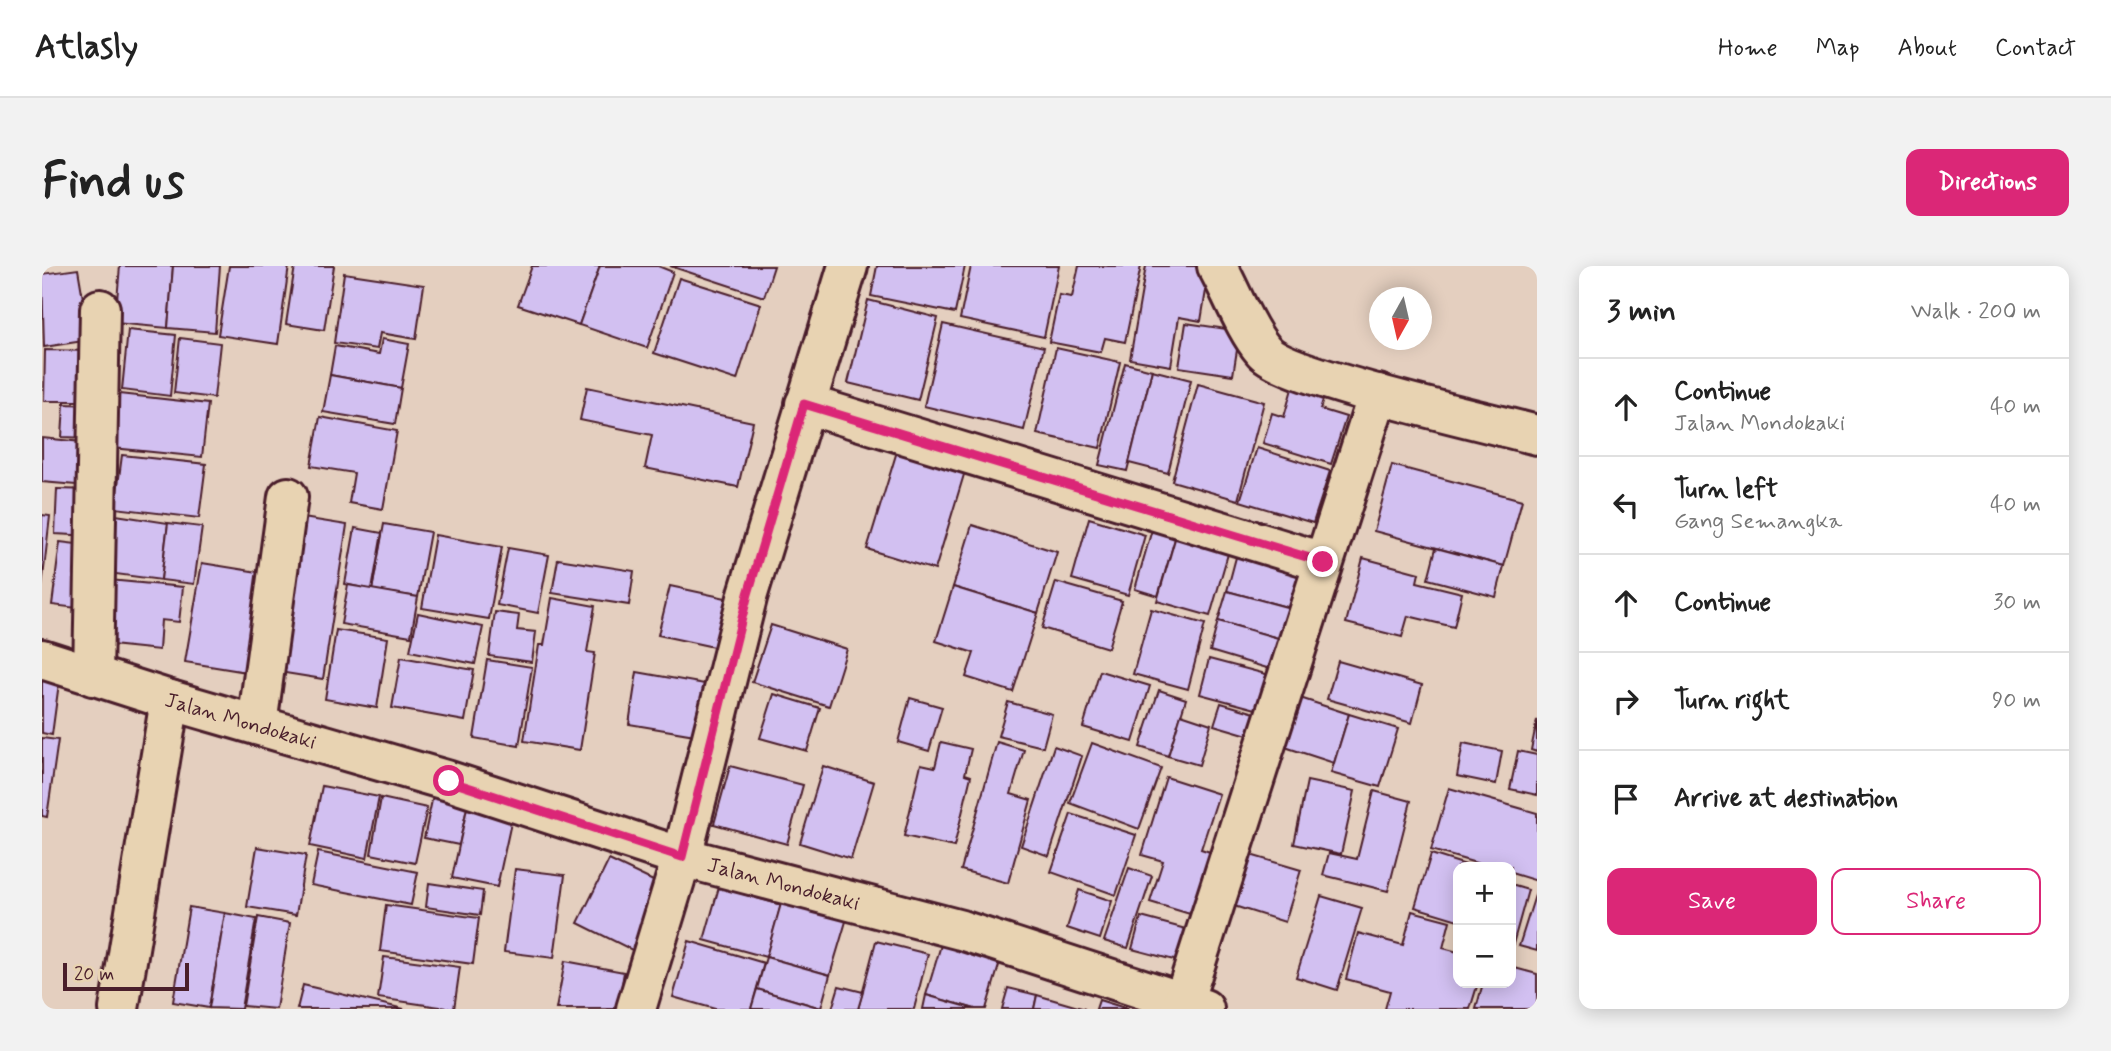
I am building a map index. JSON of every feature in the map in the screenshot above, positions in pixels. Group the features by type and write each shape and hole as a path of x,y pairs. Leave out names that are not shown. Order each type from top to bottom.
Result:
{"street":[{"path":"636,1009 682,857 748,594 848,266"},
{"path":"1217,266 1264,352 1284,365 1378,394 1537,435"},
{"path":"93,676 100,309"},
{"path":"1190,1007 1323,562 1378,394"},
{"path":"804,404 1323,562"},
{"path":"257,725 288,497"},
{"name":"Jalan Mondokaki","path":"42,659 170,700 449,781 682,857 961,930 1190,1007"},
{"path":"119,1009 170,700"}],"building":[{"path":"120,266 173,266 168,328 115,323"},
{"path":"173,266 220,266 215,332 168,328"},
{"path":"229,266 289,266 278,344 218,335"},
{"path":"295,266 334,266 324,330 286,324"},
{"path":"532,266 600,266 579,325 518,305"},
{"path":"600,266 658,266 673,272 647,348 579,325"},
{"path":"670,266 774,266 764,297"},
{"path":"877,266 965,266 955,313 871,296"},
{"path":"971,266 1059,266 1044,337 960,319"},
{"path":"1079,266 1141,266 1125,342 1105,338 1101,352 1049,342 1059,295 1072,297"},
{"path":"1146,266 1210,266 1201,321 1179,317 1171,366 1130,359"},
{"path":"78,269 90,340 44,347 42,274"},
{"path":"344,273 424,285 416,339 380,333 377,349 334,343"},
{"path":"679,278 761,304 737,380 654,353"},
{"path":"868,300 938,318 918,400 848,383"},
{"path":"1186,323 1240,331 1233,375 1179,367"},
{"path":"943,324 1044,347 1024,430 924,406"},
{"path":"128,330 176,335 170,396 122,390"},
{"path":"180,338 220,343 214,398 174,393"},
{"path":"382,339 409,344 401,388 330,375 335,346 379,354"},
{"path":"1056,348 1120,362 1100,448 1037,434"},
{"path":"45,350 93,351 92,401 44,401"},
{"path":"1125,363 1152,370 1127,471 1099,465"},
{"path":"1152,370 1191,380 1168,473 1129,463"},
{"path":"330,375 401,388 395,424 323,412"},
{"path":"1295,378 1327,388 1320,409 1346,417 1331,464 1263,443 1272,413 1284,417"},
{"path":"1198,384 1264,402 1238,500 1172,481"},
{"path":"587,387 753,422 738,487 645,468 652,435 580,420"},
{"path":"119,394 208,404 202,457 113,448"},
{"path":"64,404 94,405 92,438 62,437"},
{"path":"320,417 397,431 383,509 349,503 354,473 311,466"},
{"path":"42,438 92,443 88,486 42,482"},
{"path":"898,448 966,468 935,570 867,549"},
{"path":"1257,448 1330,471 1313,523 1240,501"},
{"path":"122,455 206,464 199,518 115,508"},
{"path":"1392,465 1522,500 1504,566 1374,531"},
{"path":"57,489 93,490 92,536 55,534"},
{"path":"42,515 50,516 42,587"},
{"path":"116,515 168,523 161,580 108,573"},
{"path":"303,518 347,525 323,679 279,672"},
{"path":"1089,518 1145,535 1128,595 1072,579"},
{"path":"1155,519 1179,525 1158,596 1135,589"},
{"path":"168,523 202,527 194,584 161,580"},
{"path":"384,524 430,532 418,597 372,590"},
{"path":"972,525 1057,552 1038,613 953,587"},
{"path":"1179,525 1232,540 1210,616 1157,601"},
{"path":"355,528 382,533 372,590 345,584"},
{"path":"435,535 502,547 489,619 422,608"},
{"path":"60,542 93,546 85,609 52,605"},
{"path":"1239,546 1306,564 1294,609 1227,591"},
{"path":"508,548 549,555 538,613 497,605"},
{"path":"1436,548 1504,566 1496,597 1428,579"},
{"path":"1363,558 1419,573 1417,582 1462,593 1454,627 1408,616 1402,637 1346,623"},
{"path":"558,559 634,571 629,605 552,593"},
{"path":"202,563 276,575 259,674 185,662"},
{"path":"109,580 183,587 179,622 161,620 159,650 102,644"},
{"path":"1056,582 1122,601 1108,648 1042,628"},
{"path":"348,585 418,597 411,636 341,624"},
{"path":"670,586 735,600 723,649 658,635"},
{"path":"953,587 1038,613 1013,692 966,677 974,653 936,641"},
{"path":"1227,591 1294,609 1285,640 1218,621"},
{"path":"552,598 595,606 587,652 595,653 580,750 524,741 539,645 544,645"},
{"path":"1151,609 1205,624 1188,689 1133,674"},
{"path":"495,612 519,615 517,630 536,632 532,662 489,656"},
{"path":"418,613 483,627 475,664 410,651"},
{"path":"1218,621 1285,640 1277,671 1210,651"},
{"path":"771,625 847,649 829,706 752,682"},
{"path":"336,630 388,638 377,708 325,699"},
{"path":"401,657 474,670 465,721 392,708"},
{"path":"1209,659 1277,677 1267,712 1200,694"},
{"path":"487,660 532,667 519,746 474,738"},
{"path":"1338,661 1422,685 1412,723 1327,699"},
{"path":"42,665 61,668 52,735 42,733"},
{"path":"1100,671 1150,686 1133,742 1083,727"},
{"path":"637,672 705,684 695,735 629,724"},
{"path":"1159,690 1186,699 1168,756 1140,747"},
{"path":"774,694 820,708 807,751 760,738"},
{"path":"910,698 942,707 929,751 898,742"},
{"path":"1300,698 1349,714 1334,763 1285,747"},
{"path":"1008,702 1052,714 1043,747 998,736"},
{"path":"1221,703 1272,718 1265,740 1214,725"},
{"path":"1181,714 1211,724 1199,765 1168,756"},
{"path":"1349,714 1398,729 1380,787 1331,773"},
{"path":"1537,720 1537,752 1531,750"},
{"path":"42,738 58,740 47,817 42,816"},
{"path":"941,742 971,749 965,774 971,776 954,847 904,836 921,764 935,767"},
{"path":"997,742 1024,750 1011,794 1031,800 1008,883 961,870"},
{"path":"1092,743 1161,768 1139,829 1070,803"},
{"path":"1463,743 1502,751 1496,784 1457,776"},
{"path":"1054,746 1082,756 1049,856 1021,846"},
{"path":"1518,751 1537,755 1537,795 1510,789"},
{"path":"730,766 803,785 787,844 714,824"},
{"path":"823,766 874,782 851,859 800,843"},
{"path":"1166,777 1219,794 1201,849 1219,855 1200,917 1150,902 1163,861 1142,855"},
{"path":"1307,781 1355,791 1341,854 1294,844"},
{"path":"322,786 379,797 367,858 310,846"},
{"path":"435,786 470,794 459,845 424,838"},
{"path":"1449,788 1537,813 1537,881 1516,875 1516,862 1473,862 1431,850"},
{"path":"1374,791 1411,801 1388,891 1323,875 1329,853 1357,859"},
{"path":"470,794 515,804 497,887 452,878"},
{"path":"381,798 427,808 415,863 371,854"},
{"path":"1071,814 1136,835 1116,895 1051,872"},
{"path":"257,847 306,855 296,915 247,907"},
{"path":"318,852 418,872 411,905 311,885"},
{"path":"1247,854 1301,870 1285,922 1231,905"},
{"path":"1431,854 1456,862 1453,862 1453,918 1415,907"},
{"path":"609,860 668,888 636,952 578,923"},
{"path":"1129,868 1152,876 1128,948 1104,941"},
{"path":"515,869 565,875 554,958 504,952"},
{"path":"429,883 483,891 480,915 426,907"},
{"path":"1516,886 1528,890 1516,933"},
{"path":"719,887 781,905 766,957 704,940"},
{"path":"1537,889 1537,951 1519,946"},
{"path":"1079,890 1112,901 1100,939 1067,928"},
{"path":"1321,896 1362,908 1337,990 1296,977"},
{"path":"782,900 847,918 830,975 766,957"},
{"path":"386,905 479,918 473,964 380,951"},
{"path":"189,907 225,913 209,1008 173,1002"},
{"path":"1412,911 1450,921 1443,948 1453,951 1453,988 1476,988 1470,1009 1385,1009 1390,991 1346,979 1358,933 1403,945"},
{"path":"225,913 256,919 241,1009 209,1008"},
{"path":"258,917 290,923 276,1009 243,1006"},
{"path":"1141,917 1197,932 1189,964 1132,949"},
{"path":"689,941 764,963 751,1009 715,1009 673,997"},
{"path":"876,941 928,954 914,1009 858,1009"},
{"path":"941,945 1000,962 986,1009 975,1009 926,995"},
{"path":"384,957 460,967 454,1009 378,998"},
{"path":"766,957 830,975 821,1008 757,989"},
{"path":"565,961 624,972 618,1009 556,1009"},
{"path":"1516,968 1537,974 1537,1009 1476,1009 1482,988 1516,988"},
{"path":"303,985 404,1009 297,1009"},
{"path":"839,986 863,992 858,1009 832,1009"},
{"path":"1008,988 1037,995 1034,1009 1002,1009"},
{"path":"757,989 821,1008 751,1009"},
{"path":"926,995 975,1009 923,1009"},
{"path":"1037,995 1085,1009 1034,1009"},
{"path":"1099,1000 1128,1009 1096,1009"}],"route":[{"path":"449,781 682,857 748,594 804,404 1323,562"}]}
